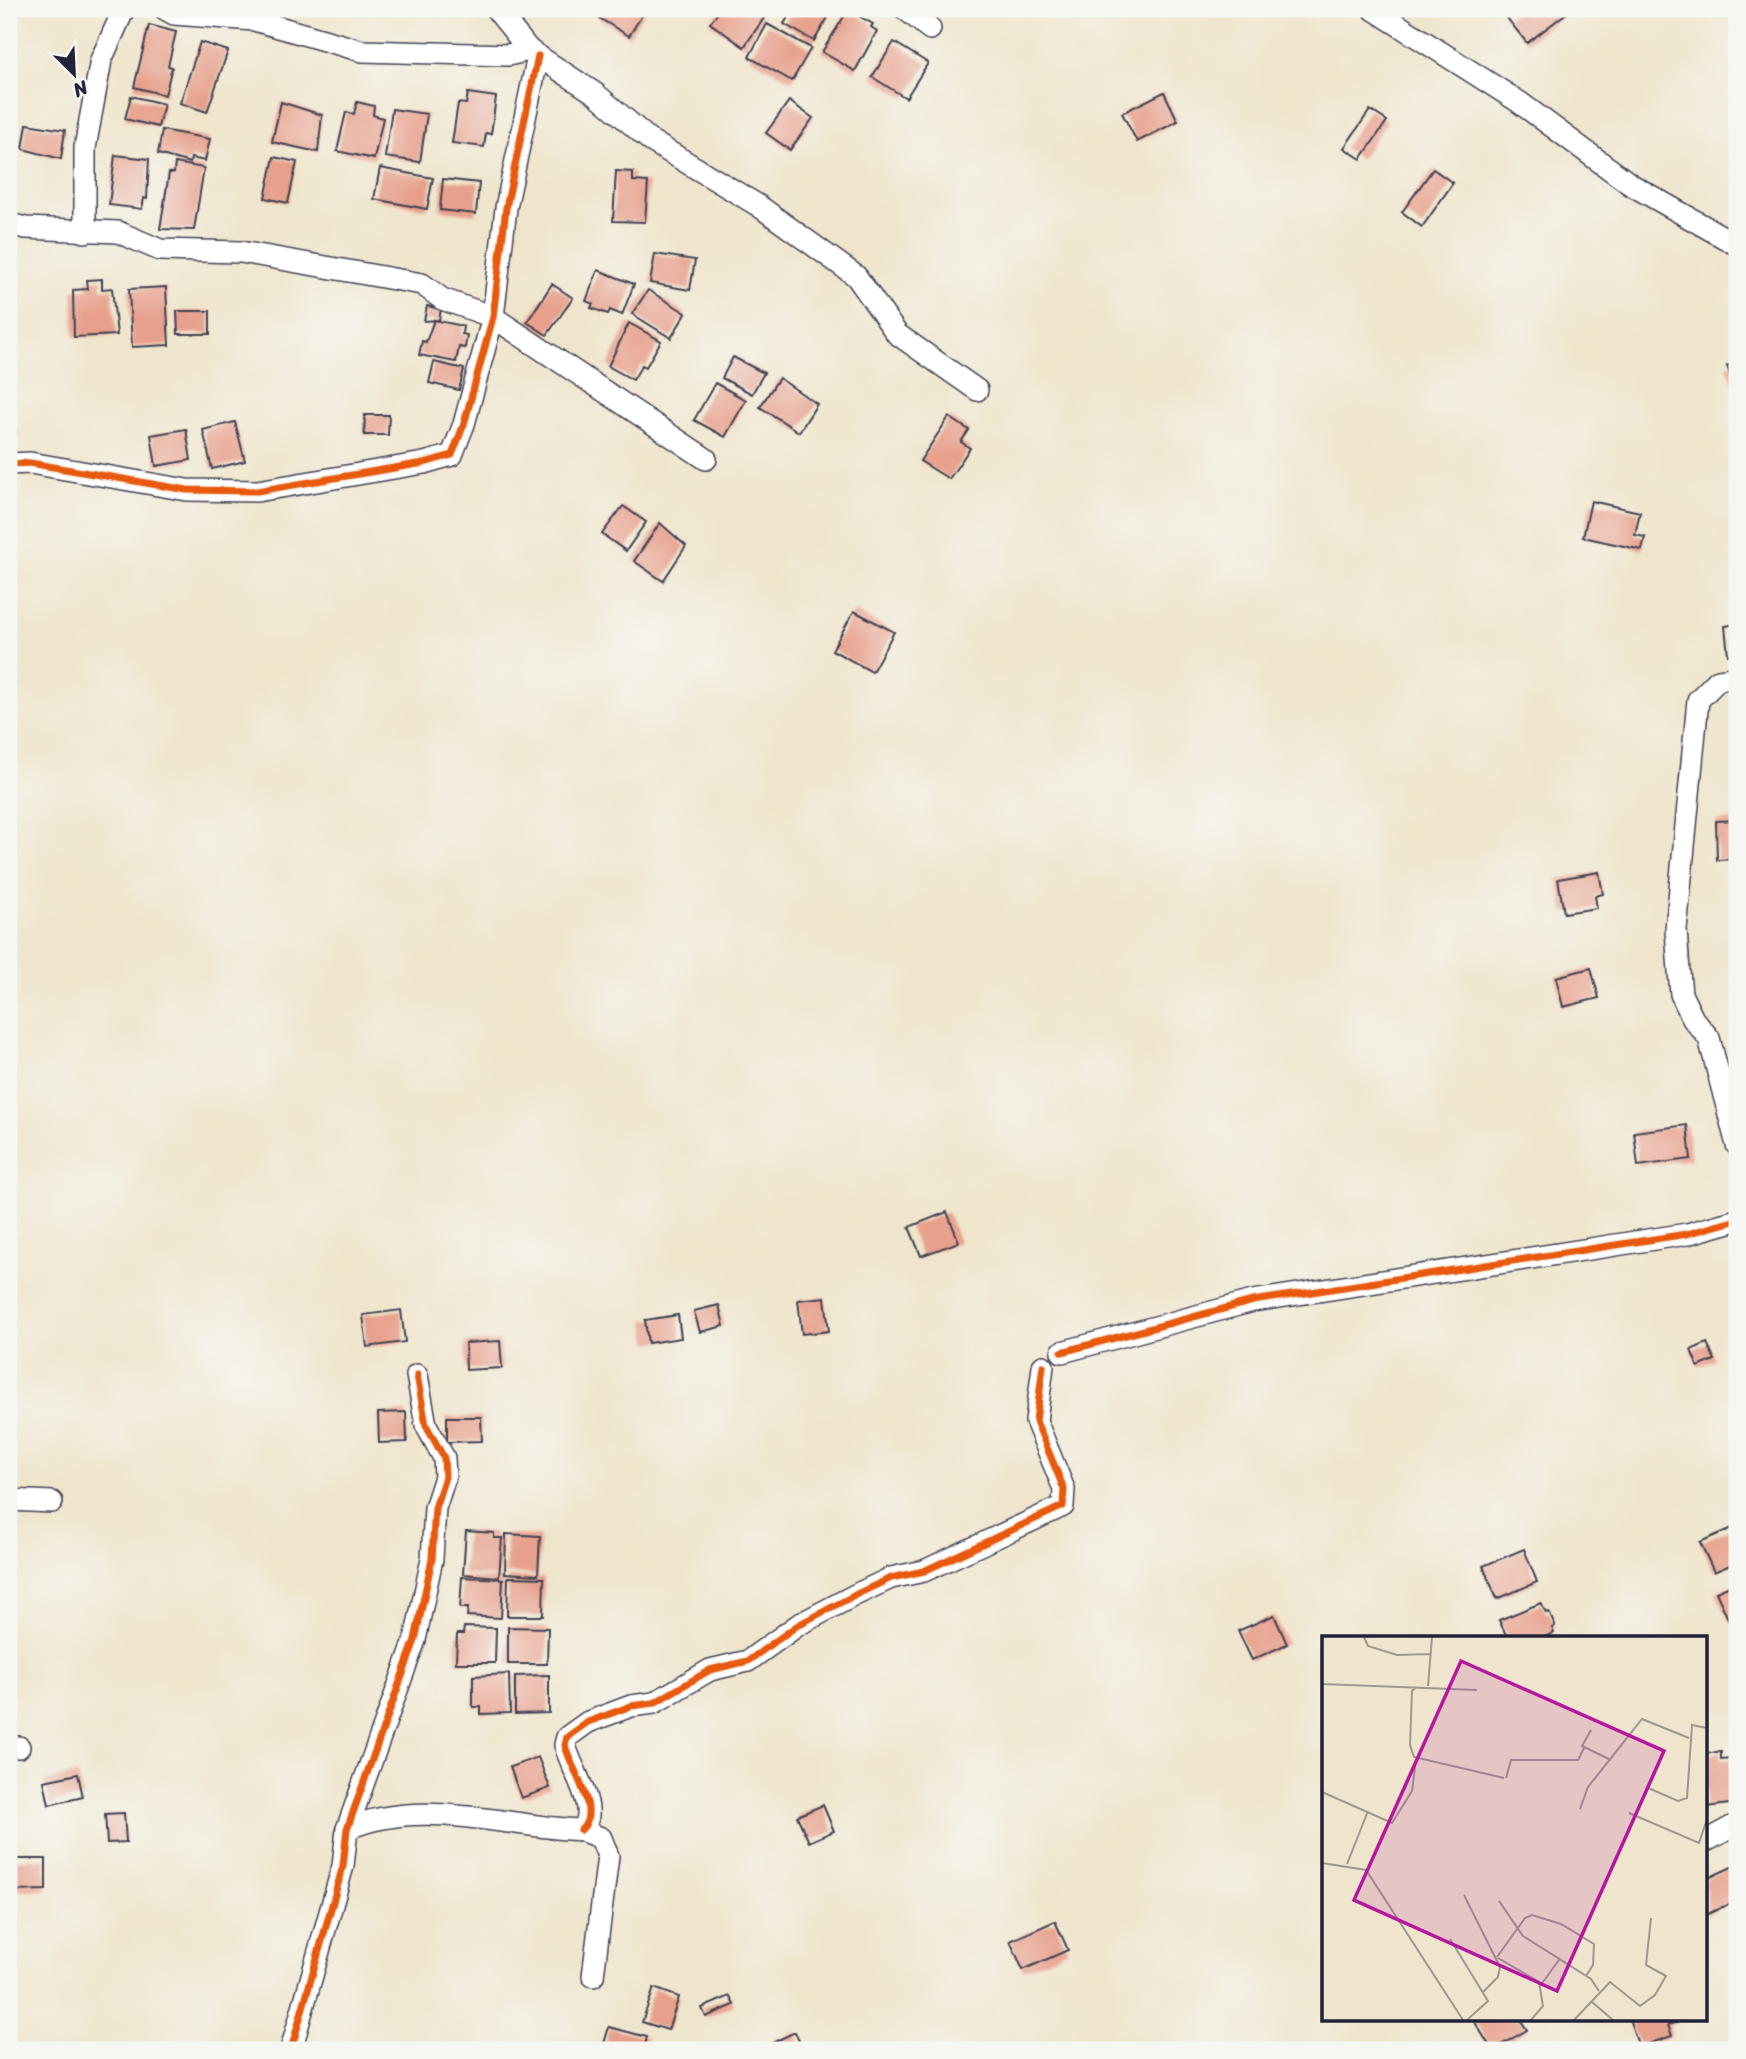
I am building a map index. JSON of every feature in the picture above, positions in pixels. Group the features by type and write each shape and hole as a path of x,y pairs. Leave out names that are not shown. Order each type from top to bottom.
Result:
{"street":[{"path":"85,232 85,148 101,60 124,9"},
{"path":"165,9 174,14 254,20 362,51 508,55 533,53"},
{"path":"496,9 533,53 596,94 651,141 759,206 856,276 897,334 977,390"},
{"path":"905,9 930,29"},
{"path":"1373,9 1519,102 1630,184 1737,246"},
{"path":"9,464 30,463 187,491 257,491 424,463 452,455 464,424 493,317 506,208 533,53"},
{"path":"9,224 85,232 118,232 160,250 241,253 422,284 442,299 493,317 706,460"},
{"path":"1737,677 1718,680 1698,700 1676,930 1681,994 1693,1019 1709,1038 1737,1145"},
{"path":"1062,1353 1253,1301 1688,1234 1737,1220"},
{"path":"581,1830 587,1824 591,1812 565,1745 567,1737 588,1722 631,1706 654,1703 710,1670 748,1661 798,1625 855,1595 891,1578 924,1571 1063,1506 1064,1489 1036,1420 1043,1366"},
{"path":"292,2050 343,1867 347,1829 415,1640 432,1559 435,1508 446,1477 444,1458 426,1425 416,1375"},
{"path":"9,1500 52,1502"},
{"path":"347,1829 370,1819 415,1815 581,1830 601,1838 608,1856 593,1976"},
{"path":"1708,1840 1737,1824"}],"building":[{"path":"605,9 646,9 629,36 599,18"},
{"path":"721,9 750,9 764,18 744,47 710,23"},
{"path":"793,9 833,9 814,41 784,24"},
{"path":"1520,9 1565,9 1568,12 1527,43 1507,18"},
{"path":"848,10 873,24 871,27 877,31 855,71 822,52"},
{"path":"767,24 811,48 792,81 749,57"},
{"path":"149,25 176,32 165,95 134,87"},
{"path":"200,42 228,51 207,112 180,103"},
{"path":"894,42 928,63 906,98 872,77"},
{"path":"1164,92 1178,121 1137,142 1122,113"},
{"path":"468,93 496,97 491,134 486,133 484,147 452,143 458,103 466,104"},
{"path":"131,96 164,104 158,127 125,119"},
{"path":"789,101 813,118 790,150 766,133"},
{"path":"281,102 322,115 318,152 272,142"},
{"path":"357,102 374,106 373,115 383,118 374,159 337,151 346,112 354,114"},
{"path":"392,109 427,114 420,162 385,157"},
{"path":"1370,110 1387,121 1361,159 1344,148"},
{"path":"27,124 65,130 61,159 23,149"},
{"path":"162,130 210,139 205,161 191,158 190,163 158,154"},
{"path":"115,155 149,159 147,199 144,198 142,209 109,205"},
{"path":"274,157 297,162 288,203 265,198"},
{"path":"175,163 204,168 194,230 160,229 169,173 174,173"},
{"path":"380,168 433,178 427,209 374,199"},
{"path":"1433,169 1453,183 1422,227 1402,212"},
{"path":"616,171 633,172 633,181 648,182 645,222 613,221"},
{"path":"443,179 479,183 476,214 440,210"},
{"path":"655,254 695,260 690,290 650,283"},
{"path":"598,270 634,284 622,315 610,310 608,314 591,308 593,304 586,301"},
{"path":"102,279 102,289 112,288 117,335 74,337 73,290 88,289 87,280"},
{"path":"552,284 573,298 547,335 527,322"},
{"path":"166,287 169,345 132,347 129,289"},
{"path":"648,290 686,313 671,338 632,314"},
{"path":"427,306 441,309 439,320 424,321"},
{"path":"177,311 210,311 210,334 178,334"},
{"path":"434,320 463,326 462,334 467,335 465,348 459,347 456,362 419,355 422,341 426,342"},
{"path":"629,323 661,341 646,367 642,365 633,380 608,366"},
{"path":"733,357 764,373 752,394 722,378"},
{"path":"1737,361 1737,384 1734,385 1727,366"},
{"path":"434,362 464,369 459,390 429,383"},
{"path":"779,378 817,404 799,432 760,407"},
{"path":"715,383 746,400 725,437 694,420"},
{"path":"9,393 16,433 9,434"},
{"path":"365,415 389,415 388,435 364,435"},
{"path":"949,417 969,430 961,442 970,448 949,479 920,461"},
{"path":"235,422 245,461 212,469 203,430"},
{"path":"186,429 191,460 156,466 151,435"},
{"path":"1591,501 1640,512 1635,535 1645,537 1642,550 1583,537"},
{"path":"623,506 646,522 626,551 602,534"},
{"path":"660,523 686,546 663,581 634,561"},
{"path":"854,611 894,632 872,672 832,650"},
{"path":"1737,624 1737,654 1728,655 1725,626"},
{"path":"1737,820 1737,859 1717,860 1716,821"},
{"path":"1599,872 1603,894 1595,896 1597,908 1564,913 1558,879"},
{"path":"1591,968 1599,998 1563,1007 1556,977"},
{"path":"1687,1125 1691,1159 1638,1166 1634,1132"},
{"path":"947,1212 959,1242 921,1256 909,1227"},
{"path":"825,1297 829,1331 802,1334 798,1300"},
{"path":"719,1305 724,1326 700,1332 694,1311"},
{"path":"401,1310 405,1342 367,1347 363,1315"},
{"path":"678,1315 681,1338 648,1343 645,1320"},
{"path":"500,1341 502,1368 466,1370 465,1343"},
{"path":"1707,1343 1715,1360 1698,1367 1691,1350"},
{"path":"406,1412 407,1442 379,1443 378,1413"},
{"path":"447,1417 481,1417 482,1441 447,1442"},
{"path":"1737,1526 1737,1562 1714,1572 1700,1542"},
{"path":"466,1531 494,1533 494,1538 502,1538 499,1577 463,1574"},
{"path":"506,1534 540,1536 538,1575 505,1573"},
{"path":"1524,1549 1537,1582 1497,1599 1483,1566"},
{"path":"462,1577 503,1579 501,1618 467,1616 468,1608 460,1608"},
{"path":"508,1577 544,1578 543,1616 507,1616"},
{"path":"1737,1583 1737,1620 1730,1623 1716,1592"},
{"path":"1541,1603 1546,1613 1549,1612 1555,1626 1552,1628 1554,1633 1546,1636 1507,1636 1499,1620"},
{"path":"1274,1615 1287,1644 1252,1660 1238,1631"},
{"path":"464,1627 496,1628 495,1663 456,1663 457,1634 463,1634"},
{"path":"508,1627 548,1628 547,1664 508,1664"},
{"path":"509,1674 510,1713 481,1714 481,1707 473,1707 473,1676"},
{"path":"549,1675 549,1713 515,1714 515,1676"},
{"path":"1721,1751 1721,1759 1731,1758 1737,1803 1708,1807 1708,1754"},
{"path":"538,1757 550,1788 521,1798 510,1767"},
{"path":"78,1774 83,1797 49,1805 44,1781"},
{"path":"823,1805 834,1831 809,1842 797,1816"},
{"path":"124,1813 126,1842 107,1843 105,1814"},
{"path":"10,1859 46,1859 46,1890 10,1891"},
{"path":"1736,1865 1737,1900 1708,1914 1708,1878"},
{"path":"1055,1921 1068,1950 1023,1970 1010,1941"},
{"path":"654,1988 679,1997 668,2030 642,2022"},
{"path":"730,1996 734,2005 706,2017 702,2008"},
{"path":"1474,2021 1521,2021 1527,2030 1492,2050"},
{"path":"1630,2021 1677,2021 1668,2025 1672,2036 1639,2047"},
{"path":"609,2027 647,2037 644,2050 602,2050"},
{"path":"795,2032 803,2050 757,2050"}],"cycle path":[{"path":"9,464 30,463 187,490 257,491 424,463 452,455 464,424 493,317 506,208 538,56"},
{"path":"1062,1352 1253,1301 1687,1234 1737,1220"},
{"path":"581,1830 587,1822 587,1801 565,1745 567,1737 588,1722 631,1706 654,1703 710,1670 748,1661 798,1625 855,1595 891,1578 924,1571 1063,1506 1064,1489 1036,1421 1043,1366"},
{"path":"291,2050 343,1866 347,1829 415,1640 432,1559 435,1508 445,1477 444,1458 426,1425 417,1375"}]}
